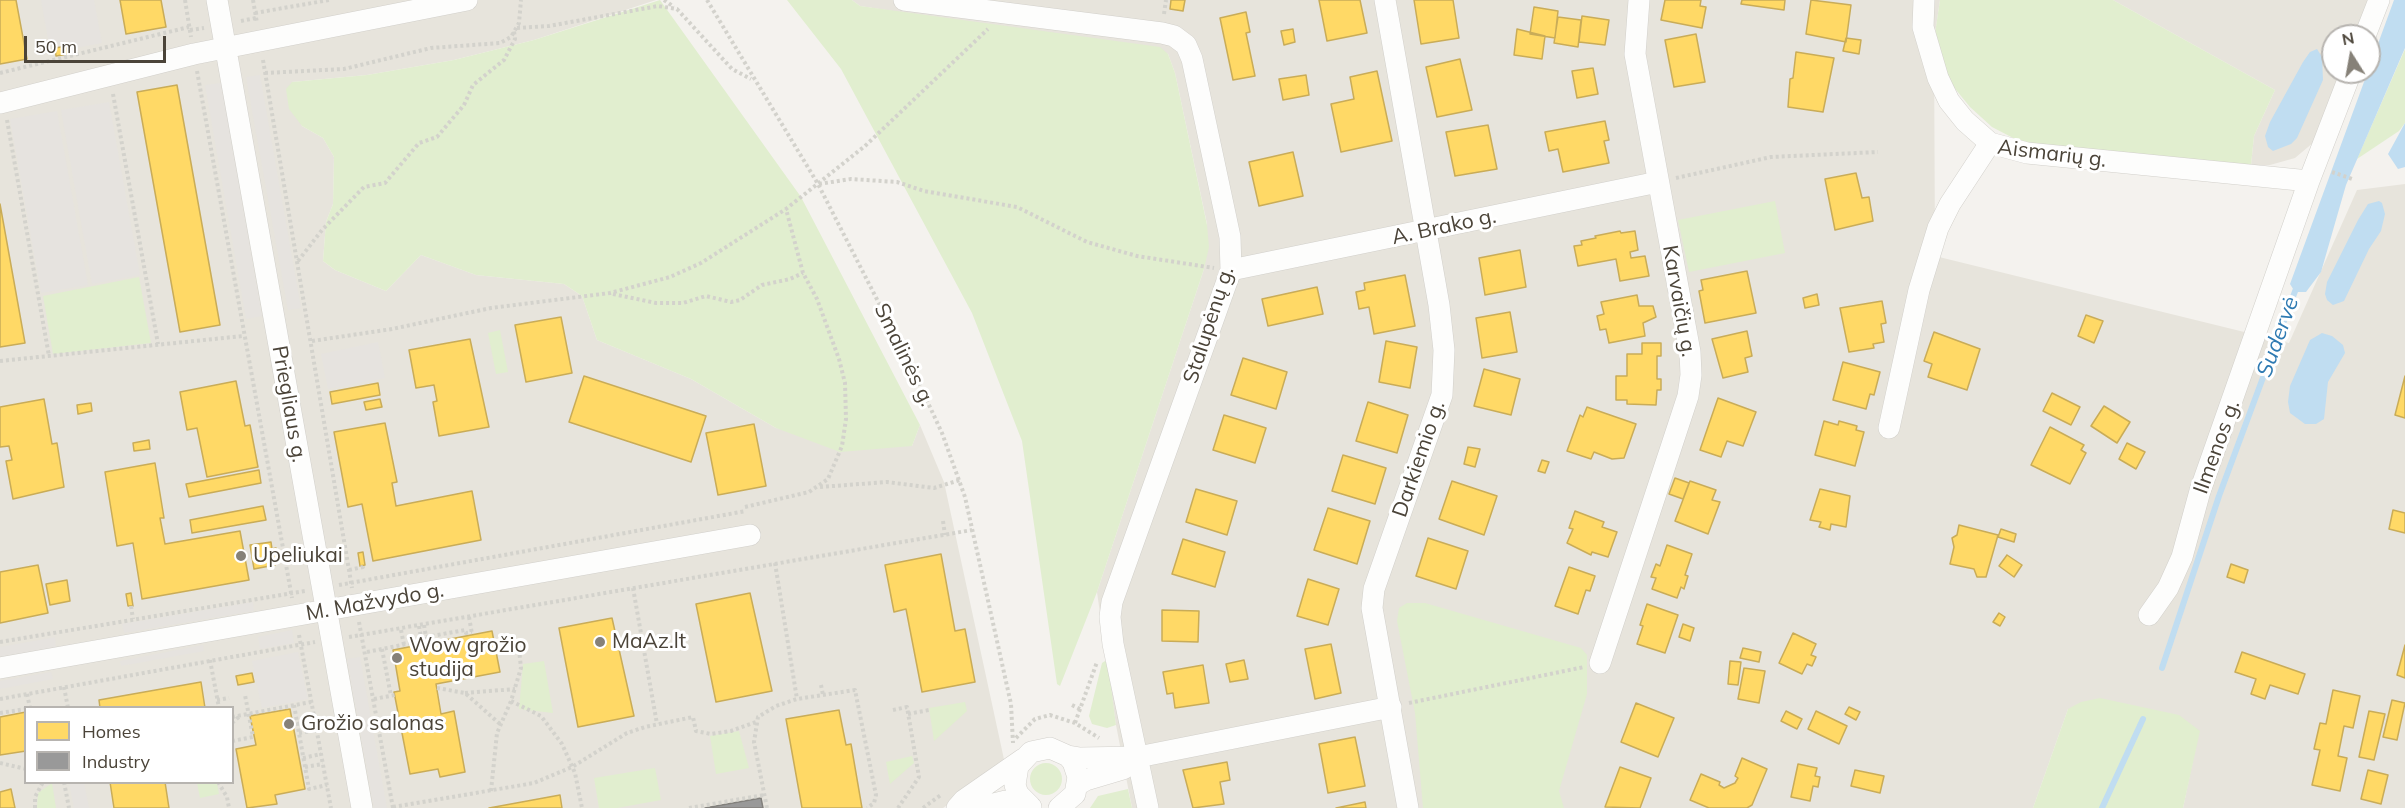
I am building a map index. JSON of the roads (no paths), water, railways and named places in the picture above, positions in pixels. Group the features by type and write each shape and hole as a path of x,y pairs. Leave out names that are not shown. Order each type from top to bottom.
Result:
{"street":[{"name":"Priegliaus g.","path":"218,0 362,808"},
{"path":"2,102 260,39 467,0"},
{"name":"Stalupėnų g.","path":"904,0 1162,33 1174,36 1186,45 1192,58 1230,237 1231,270 1112,602 1110,617 1112,637 1148,808"},
{"name":"Darkiemio g.","path":"1384,0 1426,231 1444,350 1442,395 1374,589 1372,608 1408,808"},
{"name":"Karvaičių g.","path":"1600,663 1688,396 1691,375 1690,352 1635,54 1639,0"},
{"path":"1924,0 1925,37 1948,101 1965,121 1990,143"},
{"path":"2370,24 2379,0"},
{"name":"Ilmenos g.","path":"2150,615 2168,588 2182,556 2200,491 2309,181 2346,84"},
{"name":"Aismarių g.","path":"1889,428 1919,290 1938,228 1950,204 1990,143 2027,153 2309,181"},
{"name":"A. Brako g.","path":"1231,270 1658,182"},
{"name":"M. Mažvydo g.","path":"0,668 750,535"},
{"path":"957,808 1018,751 1050,748 1068,756 1090,759 1138,757 1390,707"},
{"path":"1018,751 1015,785 1018,794 1032,807"},
{"path":"1068,756 1076,770 1068,801"},
{"path":"1068,801 1086,780 1123,769 1138,757"},
{"path":"977,808 1006,801 1032,807"}],"water":[{"path":"2394,0 2405,0 2405,48 2346,185 2321,272 2306,292 2295,292 2290,284 2363,84 2381,84 2381,36"},
{"path":"2317,49 2321,55 2321,84 2297,138 2291,144 2273,151 2268,147 2265,136 2270,122 2310,52"},
{"path":"2405,123 2405,167 2398,169 2388,154"},
{"path":"2379,201 2382,203 2385,214 2381,231 2369,249 2344,301 2333,305 2327,300 2325,294 2327,282 2368,204"},
{"path":"2322,333 2332,336 2343,345 2345,353 2328,382 2324,419 2316,424 2305,424 2290,413 2288,402 2290,386 2310,340"}],"waterway":[{"name":"Sudervė","path":"2162,668 2219,496 2297,286"},
{"name":"Sudervė","path":"2102,808 2143,719"}],"place":[{"name":"Upeliukai","path":"241,556"},
{"name":"MaAz.lt","path":"600,642"},
{"name":"Wow grožio studija","path":"397,658"},
{"name":"Grožio salonas","path":"289,724"}]}
